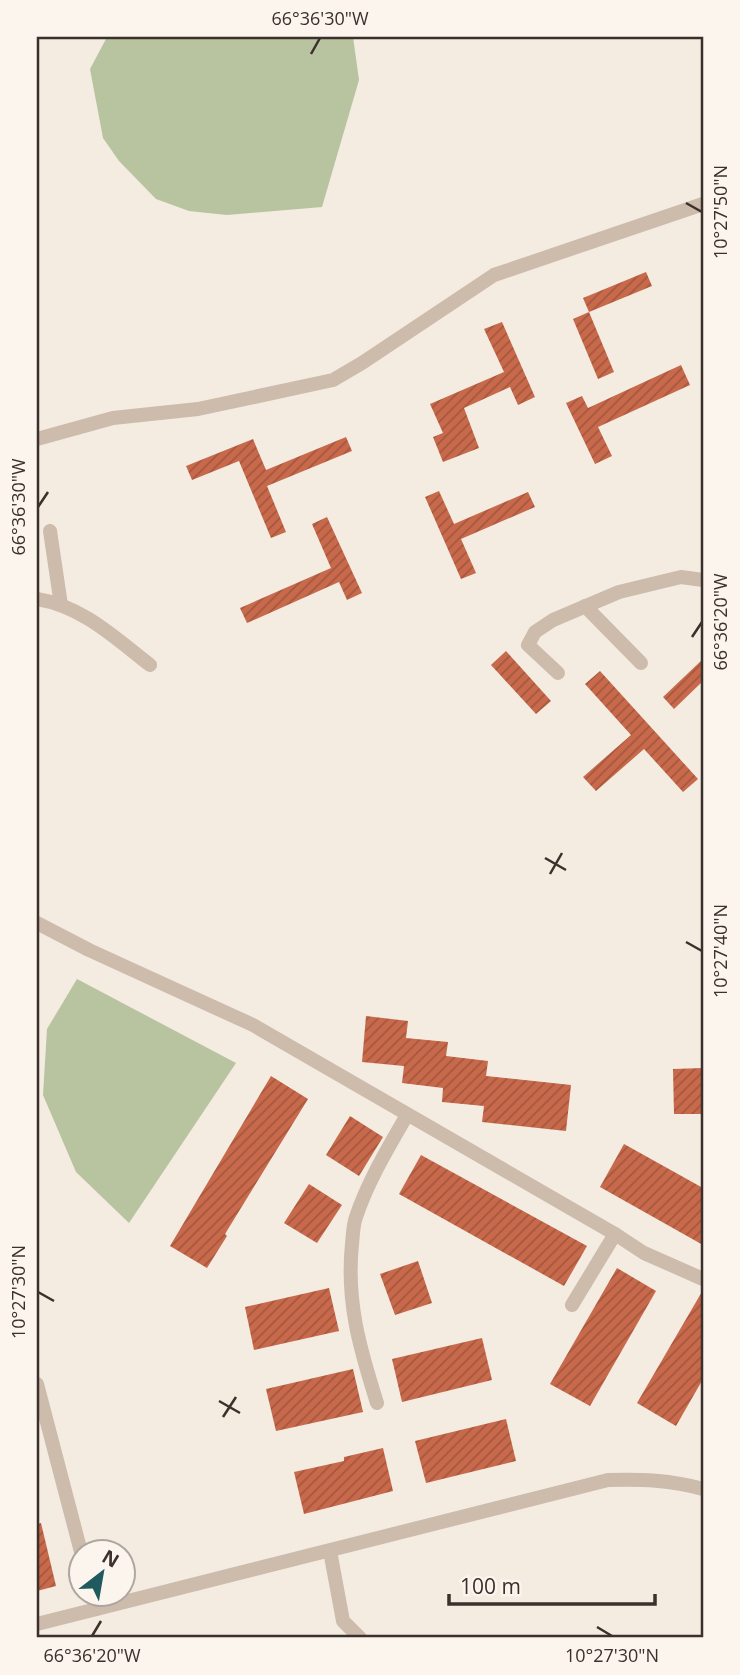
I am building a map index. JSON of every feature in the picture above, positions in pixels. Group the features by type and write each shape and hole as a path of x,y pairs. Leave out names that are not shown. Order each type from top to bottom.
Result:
{"street":[{"path":"37,439 113,418 198,409 332,380 494,275 703,204"},
{"path":"50,531 61,605"},
{"path":"558,673 528,645 535,632 553,620 619,592 681,577 702,578"},
{"path":"37,599 79,612 150,665"},
{"path":"585,606 641,663"},
{"path":"37,923 89,950 253,1025 645,1253 703,1279"},
{"path":"377,1403 357,1337 352,1299 351,1258 355,1219 375,1171 407,1115"},
{"path":"572,1305 615,1234"},
{"path":"37,1384 77,1538"},
{"path":"136,1593 330,1551 608,1479 679,1482 703,1489"},
{"path":"330,1551 343,1621 360,1638"},
{"path":"37,1624 78,1608"}],"green space":[{"path":"107,37 353,37 359,80 322,207 227,215 189,211 156,199 119,161 103,138 90,69"},
{"path":"77,979 236,1063 129,1223 76,1172 43,1095 47,1029"}],"building":[{"path":"646,272 652,286 589,312 583,298"},
{"path":"589,312 614,372 598,379 573,319"},
{"path":"502,322 535,397 518,405 510,387 464,408 479,448 443,462 433,437 443,433 430,404 504,372 484,329"},
{"path":"681,365 690,385 598,427 612,456 595,464 566,403 582,396 588,408"},
{"path":"346,437 352,451 267,486 286,532 271,538 239,461 192,480 186,466 253,439 266,470"},
{"path":"439,491 454,524 528,492 535,507 461,539 476,573 461,579 425,497"},
{"path":"327,517 362,593 347,600 339,582 247,623 240,608 331,568 312,524"},
{"path":"506,651 551,701 536,714 491,665"},
{"path":"703,659 703,681 674,709 663,697"},
{"path":"600,671 698,779 683,792 644,749 596,791 583,777 631,735 585,684"},
{"path":"366,1016 408,1021 406,1038 448,1042 446,1056 488,1061 486,1076 571,1085 566,1131 482,1122 484,1106 442,1102 443,1088 402,1083 404,1066 362,1062"},
{"path":"703,1068 703,1114 674,1114 673,1069"},
{"path":"271,1076 308,1099 207,1268 170,1246"},
{"path":"350,1116 383,1137 359,1176 326,1155"},
{"path":"624,1144 703,1188 703,1245 600,1187"},
{"path":"421,1155 587,1246 564,1286 399,1194"},
{"path":"309,1184 342,1205 317,1243 284,1223"},
{"path":"418,1261 432,1303 395,1315 380,1274"},
{"path":"617,1268 656,1291 590,1406 550,1384"},
{"path":"329,1288 339,1331 254,1350 245,1307"},
{"path":"703,1290 703,1379 676,1426 637,1403"},
{"path":"482,1338 492,1380 402,1402 392,1359"},
{"path":"353,1369 363,1412 276,1431 266,1389"},
{"path":"506,1419 516,1461 426,1483 415,1441"},
{"path":"383,1448 393,1491 304,1514 294,1472 344,1461 344,1457"},
{"path":"41,1523 56,1586 37,1591 37,1524"}]}
